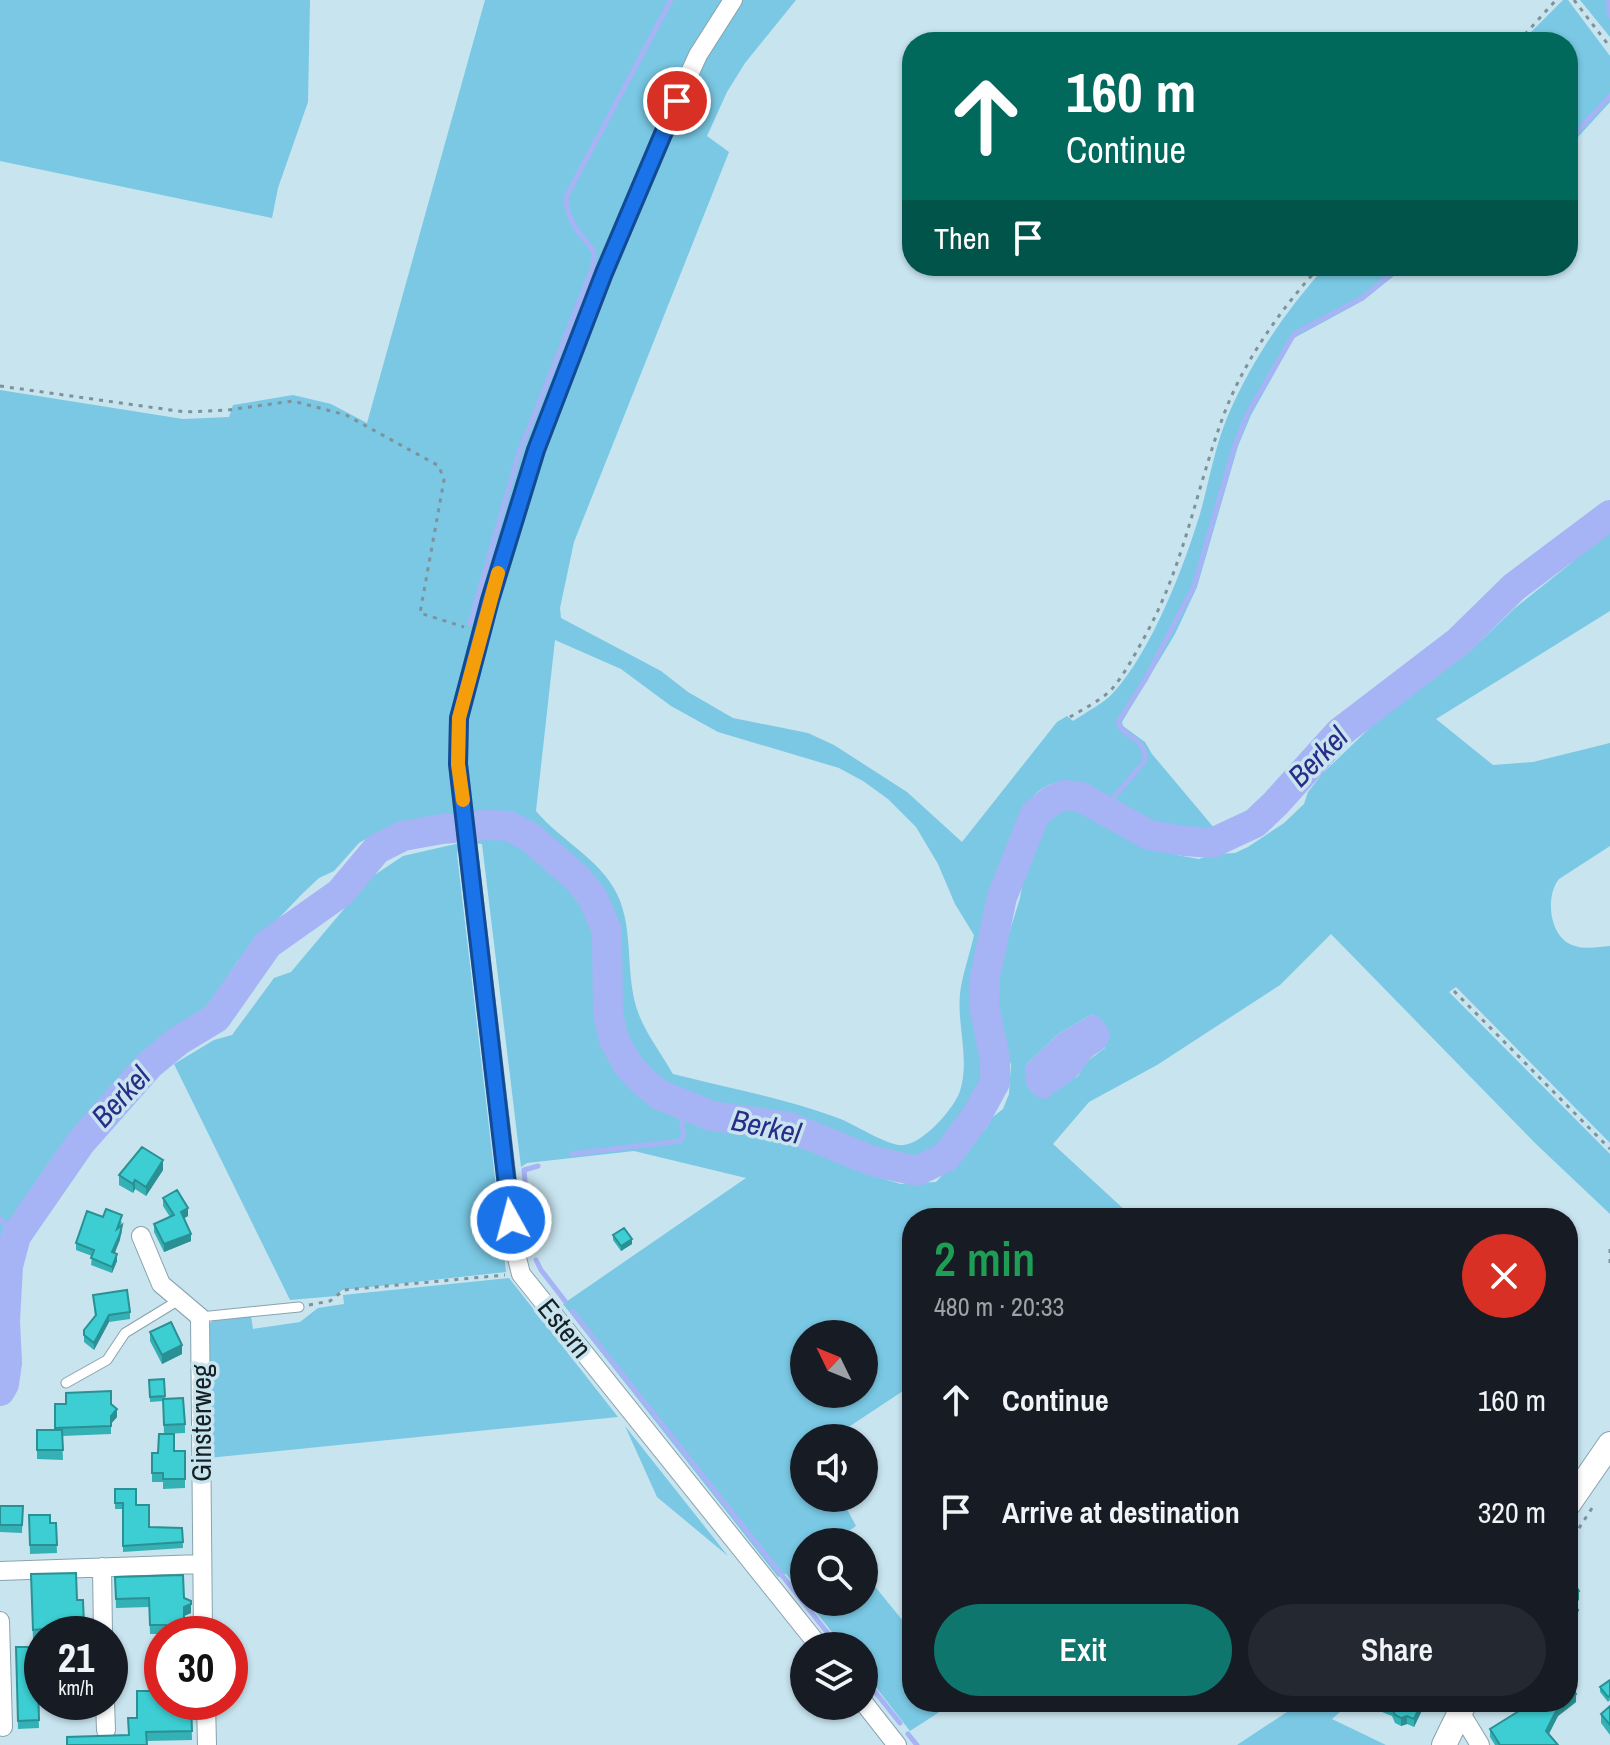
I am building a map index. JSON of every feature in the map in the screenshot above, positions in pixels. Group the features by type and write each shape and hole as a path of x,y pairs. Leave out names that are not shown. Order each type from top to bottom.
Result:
{"street":[{"name":"Estern","path":"733,0 698,55 682,89 604,273 536,450 481,632 459,718 458,764 513,1234 521,1274 808,1632"},
{"path":"141,1236 161,1284 200,1317"},
{"name":"Ginsterweg","path":"200,1317 202,1616"},
{"path":"1578,1490 1610,1444"},
{"path":"0,1571 201,1564"},
{"path":"102,1567 103,1616"},
{"path":"0,1621 3,1727"},
{"path":"1444,1745 1460,1712"},
{"path":"1465,1712 1480,1745"},
{"path":"106,1720 106,1730"},
{"path":"206,1720 207,1745"},
{"path":"877,1720 897,1745"}],"lane":[{"path":"66,1383 107,1360 125,1333 179,1300"},
{"path":"200,1317 299,1307"}],"path":[{"path":"1527,32 1556,0"},
{"path":"1574,0 1610,47"},
{"path":"1070,717 1109,691 1130,664 1161,608 1232,398 1269,330 1312,276"},
{"path":"0,386 185,412 293,401 346,415 439,466 444,480 420,613 481,632"},
{"path":"1454,991 1610,1149"},
{"path":"1610,1249 1610,1265"},
{"path":"299,1307 330,1301 344,1290 521,1274"},
{"path":"1578,1530 1600,1496"}],"shaded area":[{"path":"0,0 310,0 308,102 278,188 272,218 0,161"},
{"path":"485,0 727,0 605,261 462,679 460,814 395,825 371,836 359,843 334,871 319,878 302,894 237,962 208,1006 144,1059 72,1136 27,1199 6,1237 0,1261 0,390 183,419 229,417 233,405 293,395 331,404 367,423"},
{"path":"737,0 796,0 745,63 727,92 707,136 729,152 574,542 560,608 561,618 661,671 688,692 733,718 808,733 834,745 907,792 962,842 1057,722 1067,716 1073,721 1104,701 1141,654 1166,605 1187,553 1229,413 1260,354 1297,300 1317,276 1394,276 1364,300 1294,338 1251,415 1238,446 1197,587 1175,634 1122,722 1145,742 1215,829 1182,831 1157,826 1083,786 1052,784 1037,793 1025,808 1017,826 1010,862 998,883 976,960 971,998 984,1055 980,1085 965,1111 942,1140 918,1158 893,1157 792,1114 697,1099 672,1089 652,1076 636,1059 624,1032 615,928 596,886 566,851 524,819 506,812 470,813 463,719 540,451 674,117","holes":["555,640 621,669 671,706 718,732 839,768 863,781 888,799 916,827 938,864 955,904 974,935 960,994 964,1067 957,1099 944,1117 917,1140 892,1144 818,1111 673,1074 650,1037 634,1000 626,923 617,894 601,870 536,811"]},
{"path":"1563,0 1568,0 1610,56 1610,102 1578,137 1578,32 1531,32"},
{"path":"1580,0 1610,0 1610,37"},
{"path":"1610,533 1610,611 1436,719 1493,765 1533,762 1610,743 1610,846 1559,879 1551,905 1554,925 1564,940 1581,947 1610,946 1610,1143 1456,987 1449,992 1610,1154 1610,1214 1536,1144 1331,934 1280,985 1157,1065 1089,1102 1053,1144 1123,1208 902,1208 902,1392 878,1408 878,1320 790,1320 790,1408 877,1408 853,1424 790,1424 790,1512 848,1512 856,1526 790,1528 790,1579 786,1574 778,1577 563,1304 746,1178 634,1151 527,1163 521,1167 482,844 474,843 473,836 505,836 565,881 589,911 596,934 593,986 598,1034 614,1065 639,1094 669,1114 702,1128 764,1136 840,1158 867,1174 901,1184 936,1182 987,1127 984,1124 1003,1109 1009,1094 1011,1064 999,1042 993,1003 1002,956 1038,830 1057,811 1075,806 1145,847 1182,856 1199,859 1214,854 1235,853 1284,823 1304,804 1308,792 1322,774 1380,718 1418,691 1428,678 1470,651 1590,544","holes":["1092,1014 1105,1048 1086,1062 1078,1076 1058,1087 1025,1066 1057,1035"]},
{"path":"460,843 457,854 506,1272 342,1290 336,1296 290,1300 174,1064 214,1040 232,1035 274,978 291,972 370,878 403,856"},
{"path":"1092,1014 1104,1022 1108,1030 1106,1046 1091,1058 1077,1076 1046,1099 1035,1096 1025,1078 1025,1066 1057,1035"},
{"path":"509,1278 618,1417 208,1458 206,1328 213,1320 251,1316 253,1329 300,1322 318,1308 344,1304 343,1295"},
{"path":"625,1426 728,1556 657,1497"},
{"path":"878,1590 902,1620 902,1712 939,1712 910,1731 878,1690 878,1632 832,1632 819,1616 878,1616"},
{"path":"1287,1712 1340,1712 1332,1719 1386,1745 1237,1745"}],"building":[{"path":"142,1147 163,1160 146,1187 135,1180 133,1184 119,1175"},
{"path":"177,1190 188,1208 181,1212 191,1234 164,1244 154,1224 174,1215 163,1198"},
{"path":"106,1209 122,1215 117,1229 122,1225 120,1234 112,1252 117,1254 112,1267 91,1258 94,1250 76,1243 87,1211 103,1217"},
{"path":"624,1228 632,1239 621,1246 613,1235"},
{"path":"127,1290 130,1312 109,1315 94,1343 84,1335 84,1330 96,1315 93,1295"},
{"path":"171,1322 182,1345 162,1355 150,1332"},
{"path":"164,1379 165,1396 150,1397 149,1380"},
{"path":"111,1391 111,1404 117,1409 111,1416 111,1426 55,1428 55,1404 66,1404 66,1393"},
{"path":"183,1398 185,1424 164,1425 163,1399"},
{"path":"37,1430 62,1430 63,1450 37,1450"},
{"path":"159,1434 174,1434 174,1451 185,1451 185,1479 163,1479 163,1473 152,1473 152,1453 158,1453"},
{"path":"115,1489 136,1489 136,1505 149,1505 149,1527 182,1528 183,1542 123,1546 123,1503 115,1503"},
{"path":"0,1506 23,1506 22,1525 0,1525"},
{"path":"29,1515 50,1515 50,1523 56,1523 57,1545 30,1545"},
{"path":"76,1573 77,1600 83,1600 84,1616 32,1616 31,1574"},
{"path":"183,1575 184,1598 191,1604 184,1607 184,1616 150,1616 149,1598 116,1599 115,1577"},
{"path":"16,1647 24,1647 24,1720 39,1720 18,1721"},
{"path":"1610,1680 1610,1696 1608,1697 1600,1687"},
{"path":"137,1691 144,1691 144,1720 192,1720 192,1731 146,1732 147,1745 67,1745 67,1737 129,1735 128,1718 137,1718"},
{"path":"1610,1706 1610,1725 1601,1714"},
{"path":"1394,1712 1417,1712 1414,1719 1395,1715"},
{"path":"1517,1712 1556,1712 1546,1731 1558,1745 1500,1745 1490,1729"}],"waterway":[{"path":"470,623 519,453 593,267 594,251 571,220 566,197 671,0"},
{"path":"1608,0 1610,16"},
{"path":"1578,131 1610,96"},
{"path":"1104,809 1144,762 1145,755 1140,744 1118,722 1145,680 1194,586 1235,445 1248,413 1294,334 1362,298 1389,276"},
{"name":"Berkel","path":"0,1391 7,1363 5,1321 8,1266 16,1236 81,1142 149,1065 178,1041 216,1018 268,944 340,893 377,849 403,836 487,825 509,826 530,837 577,878 593,898 607,931 608,1014 614,1040 628,1065 643,1081 660,1095 712,1116 789,1127 872,1161 917,1171 946,1157 977,1115 995,1082 995,1059 984,1005 985,977 1002,897 1035,814 1052,800 1065,795 1081,797 1149,835 1212,843 1255,823 1339,733 1458,642 1514,587 1610,515"},
{"path":"572,1154 680,1141 684,1135 678,1101"},
{"path":"530,1233 524,1170 538,1166"},
{"path":"0,1219 16,1236"},
{"path":"536,1260 565,1301"},
{"path":"572,1311 827,1632"},
{"path":"878,1696 900,1723"},
{"path":"908,1734 917,1745"}],"slow traffic":[{"path":"463,800 458,764 459,718 498,573"}],"route":[{"path":"511,1220 458,764 459,718 490,600 536,450 604,273 677,101"}]}
